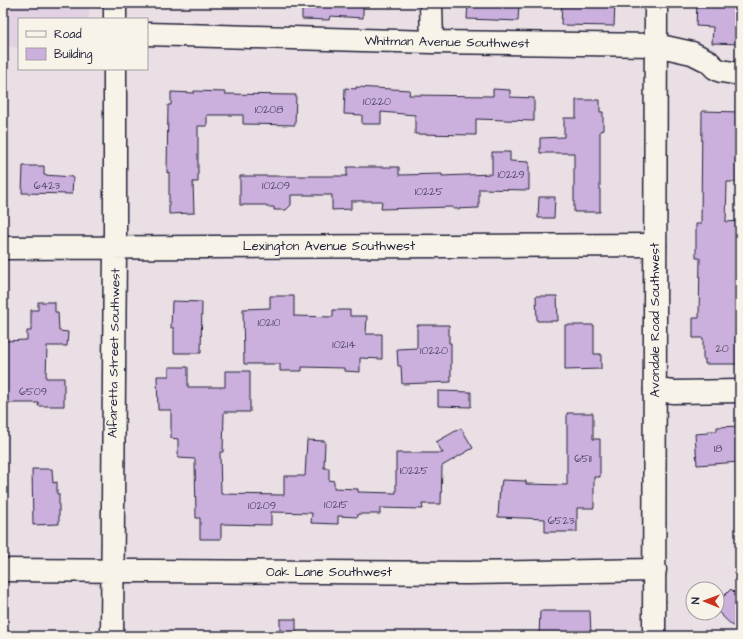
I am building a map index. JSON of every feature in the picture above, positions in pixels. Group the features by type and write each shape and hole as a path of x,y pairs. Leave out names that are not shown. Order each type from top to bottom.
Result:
{"street":[{"path":"115,3 115,18"},
{"path":"431,3 432,42"},
{"name":"Avondale Road Southwest","path":"654,636 656,3"},
{"name":"Whitman Avenue Southwest","path":"148,34 432,42 656,45 692,53 708,61 715,68 721,71 740,74"},
{"name":"Alfaretta Street Southwest","path":"112,636 115,70"},
{"name":"Lexington Avenue Southwest","path":"3,248 655,245"},
{"path":"654,390 674,392 740,391"},
{"name":"Oak Lane Southwest","path":"3,570 460,573 655,570"}],"shaded area":[{"path":"3,3 89,3 89,18 18,18 18,47 3,46"}],"building":[{"path":"302,3 363,3 363,18 330,16 329,20 302,19"},
{"path":"468,3 519,3 518,21 467,19"},
{"path":"562,3 615,3 614,26 561,25"},
{"path":"697,3 733,3 733,7 740,7 740,44 712,43 713,27 696,26"},
{"path":"356,87 410,90 409,95 493,96 493,89 510,90 510,97 534,98 534,121 476,119 476,135 415,134 415,115 381,112 381,124 362,124 362,115 344,114 345,88 356,89"},
{"path":"194,91 225,92 225,94 296,95 295,125 243,124 243,115 207,115 207,126 198,126 198,182 193,182 194,213 169,214 169,172 167,173 168,105 171,105 171,92 194,93"},
{"path":"576,100 600,100 600,112 603,112 603,130 600,131 600,212 574,212 574,153 540,153 540,138 564,137 564,118 576,118"},
{"path":"702,111 740,112 740,182 727,182 726,222 740,221 740,364 705,364 705,359 703,359 703,338 693,338 693,318 699,318 700,258 696,258 696,224 701,224"},
{"path":"492,152 510,152 510,161 529,162 529,190 479,189 479,208 453,209 453,207 381,209 382,201 351,201 351,209 332,210 332,195 291,195 291,205 286,210 274,210 274,207 266,207 266,205 240,205 240,176 347,176 347,167 399,167 399,175 442,174 442,176 492,174"},
{"path":"23,166 44,166 44,175 73,177 72,194 22,193"},
{"path":"539,197 555,197 554,218 538,218"},
{"path":"270,296 294,296 294,316 333,317 333,310 350,310 350,316 367,316 366,334 382,334 382,359 360,358 360,372 344,371 344,368 302,367 302,371 280,371 280,364 244,364 243,309 270,308"},
{"path":"536,296 557,296 558,321 537,321"},
{"path":"172,301 202,302 201,353 174,353 174,328 171,328"},
{"path":"38,302 55,302 55,312 58,312 59,331 68,332 67,346 47,346 46,378 64,378 64,406 38,406 39,403 3,403 3,341 27,340 27,331 31,331 31,310 38,310"},
{"path":"417,325 449,325 449,343 451,343 451,382 402,384 401,366 398,366 397,349 417,348"},
{"path":"565,325 594,325 594,354 601,354 601,369 565,370"},
{"path":"169,367 188,367 188,387 225,387 225,371 250,371 250,412 224,412 223,452 220,452 221,494 284,495 284,476 305,476 307,440 325,441 324,468 329,468 329,480 334,481 334,488 358,489 358,492 396,493 396,453 443,453 436,442 461,428 473,448 442,466 441,504 422,504 423,509 380,508 380,514 358,514 358,517 338,516 338,524 311,523 312,513 271,512 271,525 221,524 221,539 200,539 200,518 196,518 195,459 178,458 178,439 171,438 171,410 158,410 157,376 169,376"},
{"path":"438,391 471,392 471,407 438,406"},
{"path":"567,413 593,413 593,439 600,439 600,477 594,477 594,508 577,508 577,532 545,532 545,519 498,517 500,486 502,480 526,481 526,484 567,485"},
{"path":"740,426 740,462 697,465 695,434 708,433 708,431 717,431 717,427"},
{"path":"32,469 52,469 53,483 57,482 57,494 59,494 59,524 33,525"},
{"path":"731,589 740,598 740,633 725,619 725,595"},
{"path":"540,611 590,611 591,636 539,636"},
{"path":"280,619 296,619 296,636 280,636"}]}
